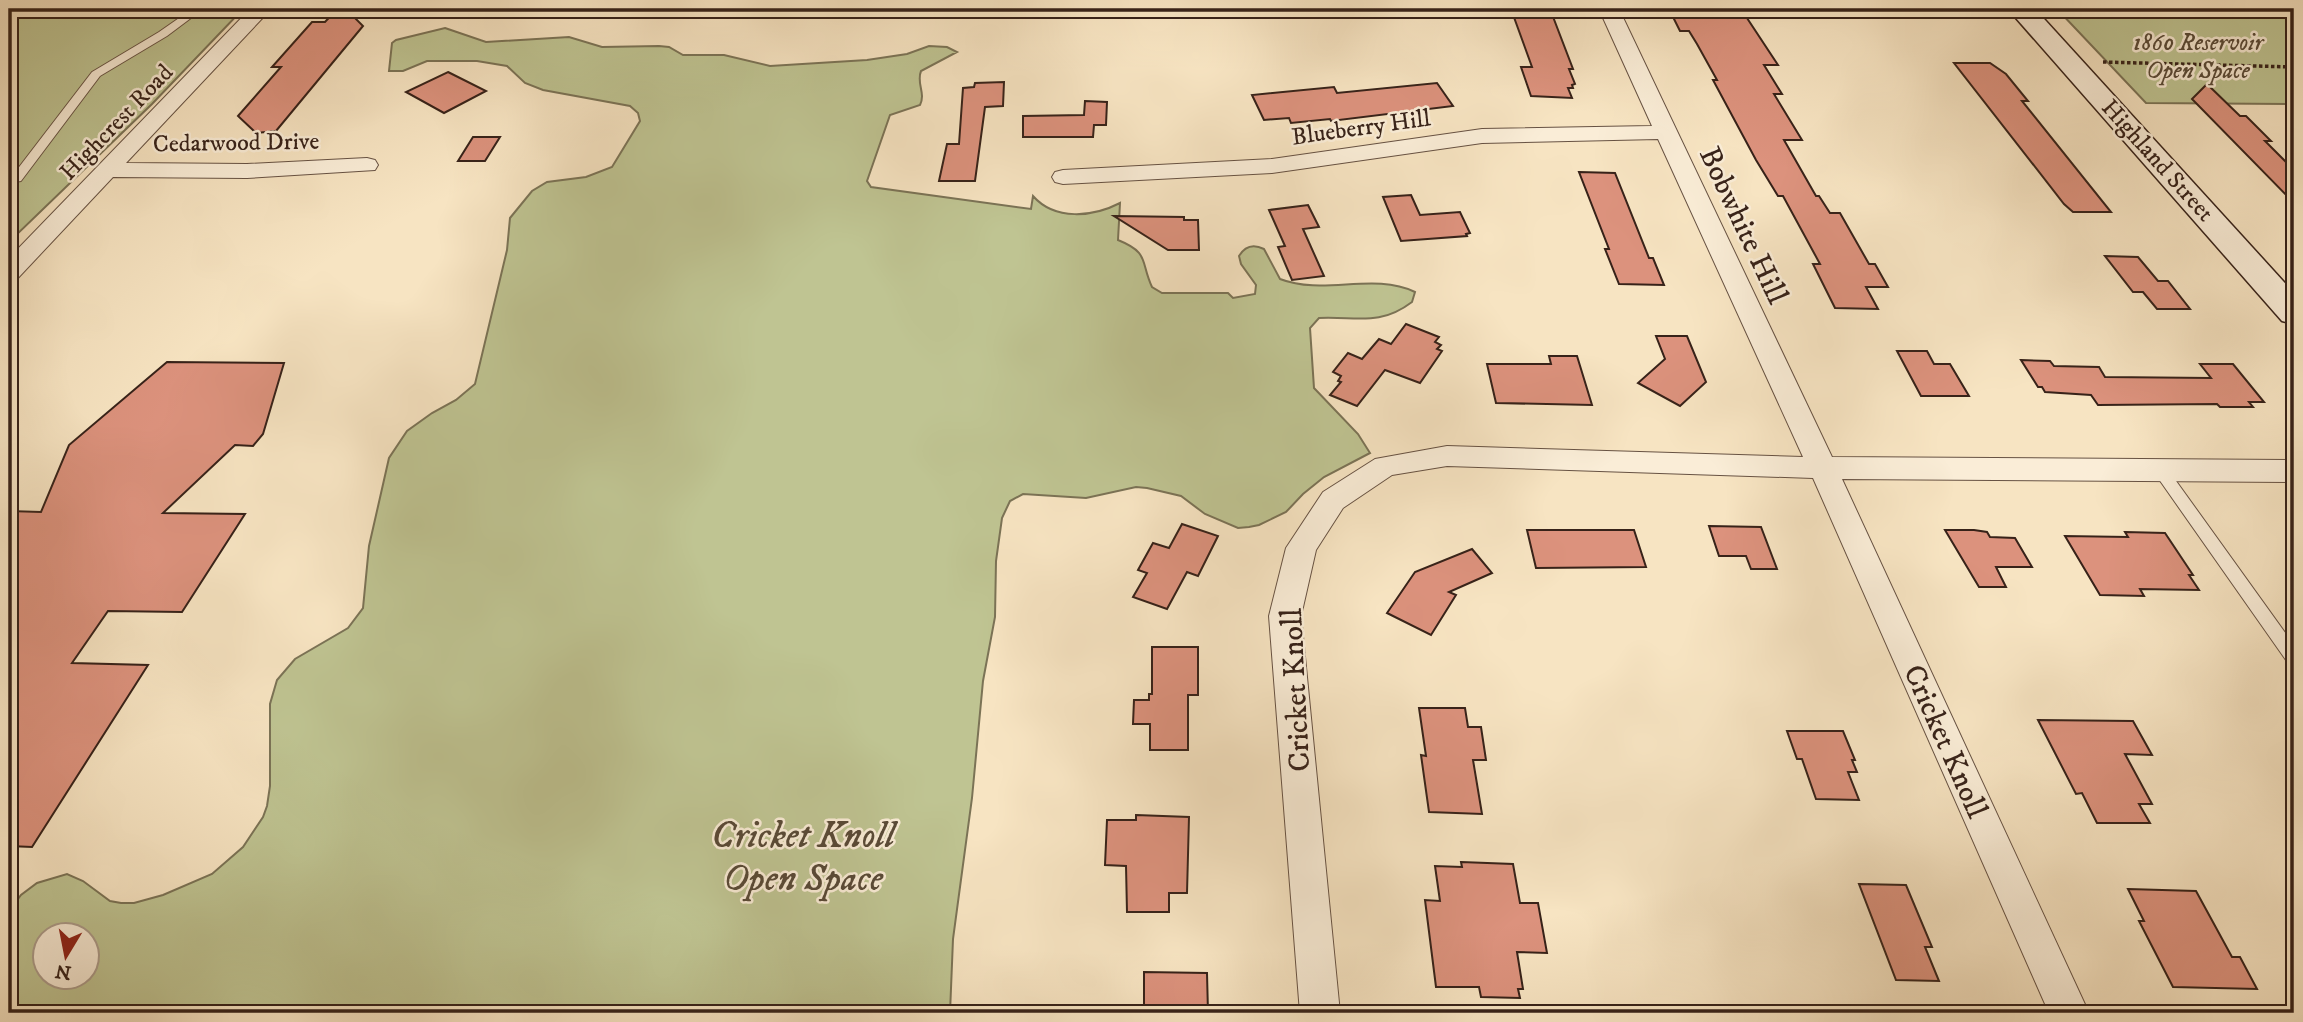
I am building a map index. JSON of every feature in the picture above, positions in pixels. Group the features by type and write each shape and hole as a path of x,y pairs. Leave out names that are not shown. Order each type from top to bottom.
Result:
{"main road":[{"name":"Highland Street","path":"2021,9 2294,313"}],"street":[{"name":"Highcrest Road","path":"9,272 261,9"},
{"name":"Bobwhite Hill","path":"1609,9 1823,468"},
{"name":"Blueberry Hill","path":"1063,177 1272,166 1482,136 1666,132"},
{"name":"Cedarwood Drive","path":"107,170 247,171 367,165"},
{"name":"Cricket Knoll","path":"1320,1013 1285,616 1301,548 1333,500 1385,467 1447,456 1823,468 2294,471"},
{"name":"Cricket Knoll","path":"1823,468 2069,1013"}],"lane":[{"path":"9,179 17,177 96,74 163,34 198,9"},
{"path":"2161,471 2294,658"}],"path":[{"path":"2069,61 2294,67"}],"green space":[{"path":"9,9 243,9 152,104 9,242"},
{"name":"1860 Reservoir Open Space","path":"2057,9 2294,9 2294,104 2146,103"},
{"name":"Cricket Knoll Open Space","path":"445,28 486,42 569,37 602,47 669,47 683,55 724,55 770,66 867,60 907,54 929,46 947,47 957,52 921,71 920,105 890,115 867,181 871,187 1031,209 1033,196 1052,210 1075,214 1086,214 1120,203 1118,240 1140,254 1152,287 1162,293 1228,293 1233,298 1255,294 1256,285 1241,264 1239,256 1253,246 1264,249 1280,279 1297,284 1382,284 1415,292 1412,302 1389,315 1367,319 1319,318 1310,328 1314,388 1358,434 1370,453 1324,477 1286,512 1259,525 1238,528 1205,514 1181,496 1136,487 1086,498 1023,494 1010,501 1002,518 996,561 995,617 983,681 972,798 953,939 950,1013 9,1013 9,911 21,895 37,883 67,874 83,881 110,901 134,903 163,895 212,874 243,847 263,817 267,806 270,786 270,704 277,680 295,659 348,628 363,608 369,546 389,458 407,431 456,400 475,384 507,250 510,218 532,191 547,182 586,177 612,167 640,121 638,113 630,106 543,90 525,83 507,66 477,61 427,61 403,71 389,71 392,43"}],"building":[{"path":"337,9 346,9 363,26 276,131 256,133 238,116 281,67 272,67 312,22 325,22"},
{"path":"1511,9 1550,9 1573,69 1569,69 1575,84 1572,85 1573,88 1568,88 1572,98 1531,96 1521,67 1532,67"},
{"path":"1669,9 1741,9 1778,65 1764,65 1782,94 1774,94 1802,140 1784,140 1816,196 1819,196 1830,213 1840,213 1869,264 1875,264 1888,287 1866,287 1878,309 1835,308 1813,264 1820,264 1783,196 1778,196 1756,160 1697,44 1689,31 1680,31"},
{"path":"1954,63 1990,63 2006,74 2028,101 2022,101 2111,212 2073,212 2064,204"},
{"path":"448,72 486,91 444,113 406,92"},
{"path":"1004,82 1003,106 985,107 975,181 939,181 947,144 959,144 963,88 974,87 975,83"},
{"path":"1437,83 1453,106 1331,121 1291,123 1289,118 1264,120 1252,95 1334,87 1337,93"},
{"path":"2207,84 2240,116 2246,116 2271,141 2265,141 2294,170 2294,203 2192,99"},
{"path":"1085,101 1107,102 1106,125 1094,125 1093,137 1023,137 1023,116 1084,115"},
{"path":"473,137 500,137 485,161 458,161"},
{"path":"1579,172 1615,173 1649,258 1653,258 1664,285 1619,284 1605,249 1609,249"},
{"path":"1411,195 1420,215 1460,212 1470,233 1466,234 1467,236 1401,241 1383,197"},
{"path":"1308,205 1319,227 1303,229 1324,276 1292,280 1278,247 1285,246 1269,210"},
{"path":"1114,216 1184,217 1184,220 1198,220 1199,250 1168,250"},
{"path":"2105,256 2138,257 2158,281 2168,281 2190,309 2157,309 2143,292 2133,292"},
{"path":"1406,324 1439,337 1435,342 1441,345 1437,349 1442,351 1420,383 1385,370 1357,406 1330,395 1341,382 1338,381 1341,376 1333,372 1348,353 1362,359 1379,339 1391,344"},
{"path":"1656,336 1687,336 1706,382 1680,406 1638,383 1665,359"},
{"path":"1897,351 1927,351 1934,364 1950,364 1969,396 1921,396"},
{"path":"1549,356 1577,356 1592,405 1496,403 1487,364 1551,364"},
{"path":"2021,360 2050,361 2054,366 2099,367 2105,377 2211,378 2200,364 2233,364 2264,402 2249,402 2253,407 2220,407 2217,404 2098,405 2091,395 2045,392 2042,387 2038,387"},
{"path":"167,362 284,363 263,434 253,446 235,445 163,513 245,514 182,612 108,611 72,663 148,665 32,847 9,846 9,511 41,512 69,445"},
{"path":"1182,524 1218,536 1198,576 1187,572 1167,609 1133,597 1147,573 1138,570 1153,543 1169,548"},
{"path":"1709,526 1761,527 1777,569 1751,569 1746,556 1719,556"},
{"path":"1527,530 1634,530 1646,567 1536,568"},
{"path":"1945,530 1974,530 1987,532 1990,537 2015,538 2032,567 1996,567 2006,587 1979,587"},
{"path":"2125,532 2165,533 2193,575 2189,575 2199,590 2140,589 2144,596 2100,595 2065,536 2128,537"},
{"path":"1472,549 1492,573 1449,592 1456,595 1431,635 1387,613 1415,572"},
{"path":"1152,647 1198,647 1198,695 1188,695 1188,750 1150,750 1150,724 1133,724 1134,700 1149,700 1149,694 1152,694"},
{"path":"1419,708 1465,708 1468,727 1481,727 1486,760 1473,760 1482,814 1429,812 1421,755 1426,756"},
{"path":"2038,720 2133,721 2152,755 2125,754 2152,804 2139,804 2150,823 2097,823 2082,793 2076,794"},
{"path":"1787,731 1843,731 1855,760 1852,760 1857,772 1848,772 1859,800 1816,799 1802,759 1797,759"},
{"path":"1136,815 1189,817 1187,893 1169,893 1169,912 1127,912 1126,866 1105,865 1107,820 1136,820"},
{"path":"1461,862 1513,864 1520,903 1538,903 1547,953 1517,952 1523,989 1518,989 1520,998 1481,997 1479,987 1436,987 1425,900 1440,901 1435,866 1462,867"},
{"path":"1859,884 1906,885 1932,947 1925,947 1939,981 1896,980"},
{"path":"2128,889 2196,891 2232,957 2240,957 2257,989 2173,987 2139,921 2144,921"},
{"path":"1144,972 1207,973 1208,1013 1144,1013"}]}
